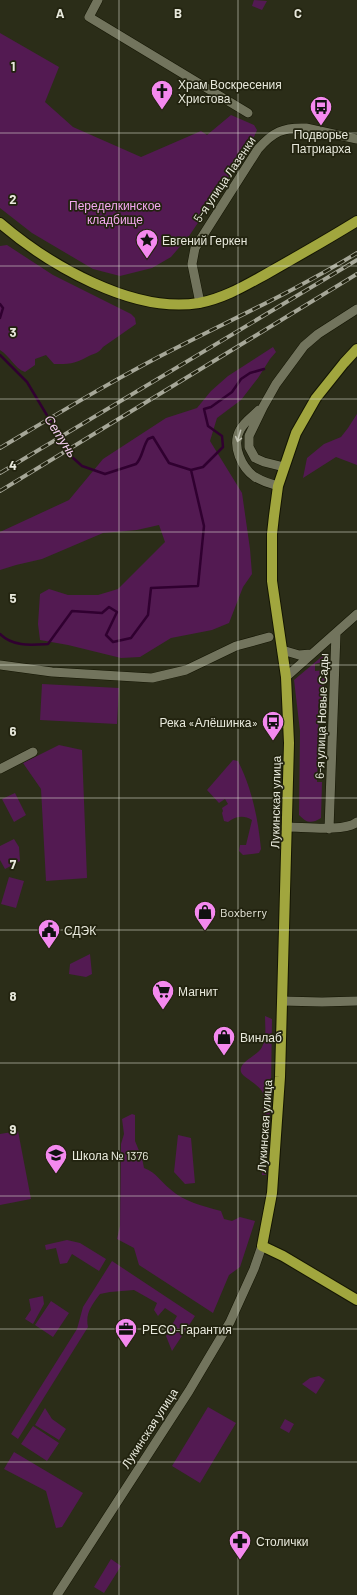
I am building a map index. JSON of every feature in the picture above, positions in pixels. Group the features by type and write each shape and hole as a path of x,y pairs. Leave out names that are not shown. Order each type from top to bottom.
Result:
{"main road":[{"path":"0,223 21,241 82,277 132,298 153,303 171,305 200,302 235,291 310,250 357,221"},
{"name":"Лукинская улица","path":"262,1246 272,1193 280,1077 288,827 289,742 286,677 271,563 272,534 278,486 296,433 310,407 340,368 357,350"},
{"path":"262,1246 283,1256 357,1300"}],"street":[{"path":"98,0 89,17 248,112"},
{"name":"5-я улица Лазенки","path":"200,302 192,264 196,248 258,148 267,138 281,130 297,127 357,140"},
{"path":"284,467 259,460 250,451 248,441 249,436 263,407 304,346 316,336 357,309"},
{"path":"263,407 243,426 238,435 237,446 243,464 253,476 278,486"},
{"path":"286,677 357,614"},
{"name":"6-я улица Новые Сады","path":"328,828 336,633"},
{"path":"0,665 52,672 152,678 186,670 236,646 269,637"},
{"path":"282,650 299,655 311,654"},
{"path":"0,769 33,752"},
{"path":"288,827 328,828 353,826 357,822"},
{"path":"282,1001 357,1001"},
{"name":"Лукинская улица","path":"57,1595 189,1391 230,1322 254,1269 262,1246"}],"green space":[{"path":"254,0 267,1 262,10 252,6"},
{"name":"Переделкинское кладбище","path":"0,33 59,67 45,102 73,127 141,157 201,131 207,135 231,115 254,125 257,130 250,146 189,236 171,257 152,268 120,276 93,269 32,233 0,208"},
{"path":"7,245 53,275 131,314 135,318 136,324 98,352 79,361 67,364 54,364 46,355 35,359 35,365 25,372 21,370 7,355 0,350 0,246"},
{"path":"273,347 276,352 241,400 217,418 210,441 242,493 250,549 252,574 243,587 229,623 212,630 171,638 140,657 121,658 40,640 38,624 40,594 49,589 68,595 98,595 118,589 165,542 159,525 137,530 103,533 42,559 0,570 0,532 69,500 103,459 166,418 197,408 211,391 228,376"},
{"path":"357,414 357,465 336,457 303,478 307,458 324,444 341,437"},
{"path":"325,654 327,661 315,664 315,671 326,670 324,700 319,701 317,782 322,782 321,818 309,822 304,820 299,815 300,731 294,680"},
{"path":"42,684 119,688 117,724 40,720"},
{"path":"59,745 82,750 87,878 46,881 41,789 23,763"},
{"path":"233,760 238,761 251,793 260,837 261,849 259,853 243,855 239,851 240,845 246,845 252,820 246,817 240,817 234,818 228,822 224,821 222,808 228,804 225,799 219,803 207,790"},
{"path":"15,793 26,815 14,822 2,799"},
{"path":"14,839 19,847 20,861 5,869 0,860 0,846"},
{"path":"9,877 24,881 16,908 1,904"},
{"path":"90,954 92,974 86,977 69,974 70,964"},
{"path":"265,1016 272,1019 271,1088 266,1175 262,1175 263,1093 258,1086 242,1074 241,1068 245,1062 260,1050 264,1043"},
{"path":"132,1114 135,1115 135,1141 142,1158 144,1168 155,1175 181,1197 194,1203 221,1211 224,1219 232,1221 240,1217 255,1221 240,1267 229,1275 213,1313 139,1265 134,1248 117,1239 120,1226 121,1144 124,1134 122,1119"},
{"path":"18,1131 31,1199 0,1205 0,1134"},
{"path":"178,1135 191,1138 195,1183 185,1184 174,1172"},
{"path":"67,1240 80,1243 106,1259 99,1271 72,1254 67,1263 60,1264 56,1248 46,1250 45,1245"},
{"path":"112,1261 195,1316 172,1351 166,1336 177,1316 165,1308 158,1316 154,1310 157,1303 134,1290 100,1294 88,1313 88,1327 18,1439 11,1434 77,1329 83,1307"},
{"path":"43,1296 44,1304 33,1324 25,1319 31,1310 29,1299"},
{"path":"51,1301 69,1313 53,1337 35,1325"},
{"path":"319,1376 325,1380 316,1394 302,1384 310,1378"},
{"path":"208,1407 236,1423 200,1483 172,1466"},
{"path":"45,1408 52,1419 66,1429 59,1440 35,1425"},
{"path":"285,1419 294,1424 289,1433 280,1428"},
{"path":"33,1426 59,1443 47,1461 21,1444"},
{"path":"14,1452 83,1493 62,1527 56,1528 46,1491 4,1469"},
{"path":"111,1559 121,1566 104,1593 94,1587"}],"waterway":[{"name":"Сетунь","path":"0,304 3,308 0,318"},
{"name":"Сетунь","path":"0,355 27,382 72,457 82,466 105,474 136,464 140,459 148,439 153,437 169,463 191,470 203,467 223,447 222,436 208,426 204,409 211,407 232,392 241,379 250,373 264,369"},
{"path":"0,634 16,643 29,645 48,644 72,611 102,613 109,607 117,612 106,635 113,642 131,638 148,615 151,588 198,586 204,526 191,470"}],"railway":[{"path":"0,448 134,370 292,290 357,253"},
{"path":"0,473 357,260"},
{"path":"0,491 357,274"}],"place":[{"name":"Храм Воскресения Христова","path":"162,110"},
{"name":"Подворье Патриарха","path":"321,126"},
{"name":"Евгений Геркен","path":"147,260"},
{"name":"Река «Алёшинка»","path":"273,742"},
{"name":"Boxberry","path":"205,932"},
{"name":"СДЭК","path":"49,950"},
{"name":"Магнит","path":"163,1010"},
{"name":"Винлаб","path":"224,1056"},
{"name":"Школа № 1376","path":"56,1174"},
{"name":"РЕСО-Гарантия","path":"126,1348"},
{"name":"Столички","path":"240,1560"}]}
